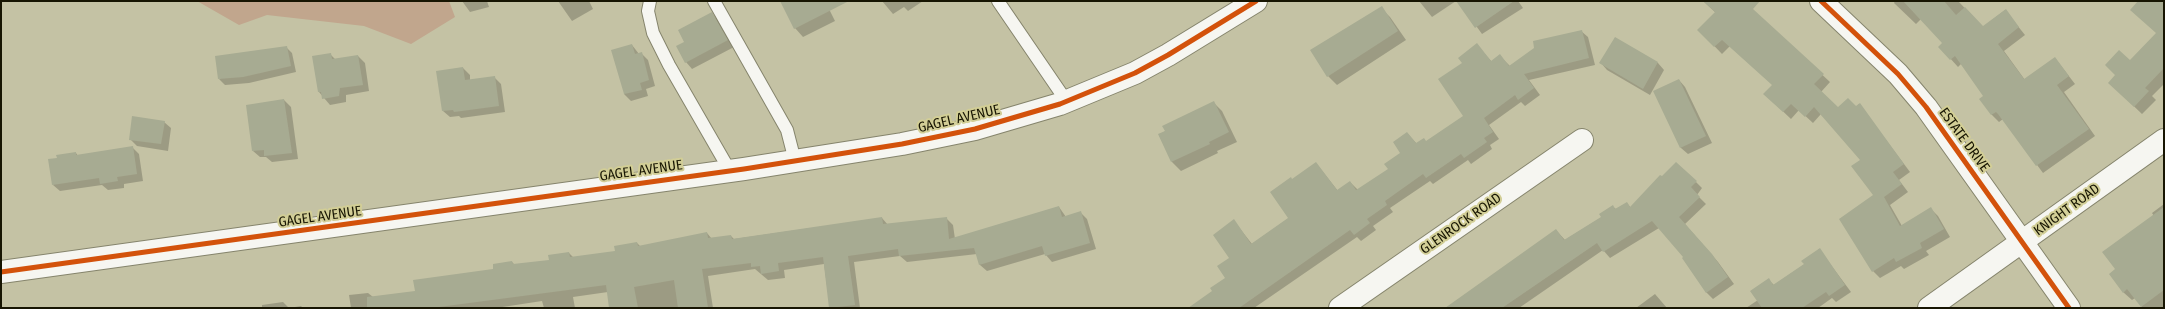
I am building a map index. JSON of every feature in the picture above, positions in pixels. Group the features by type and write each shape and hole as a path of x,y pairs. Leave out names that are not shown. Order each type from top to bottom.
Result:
{"street":[{"name":"GAGEL AVENUE","path":"1,272 795,161 902,144 975,129 1067,102 1135,73 1168,55 1256,1"},
{"name":"ESTATE DRIVE","path":"1821,1 1898,74 1926,107 2069,308"},
{"name":"GLENROCK ROAD","path":"1340,308 1582,140"},
{"name":"KNIGHT ROAD","path":"1930,308 2164,140"}],"lane":[{"path":"650,1 648,11 653,33 669,65 730,170"},
{"path":"714,1 787,130 795,161"},
{"path":"998,1 1067,102"}],"shaded area":[{"path":"197,1 449,1 455,17 411,44 364,26 267,15 239,25"}],"building":[{"path":"780,1 849,1 794,29"},
{"path":"1456,1 1514,1 1475,28"},
{"path":"1703,1 1760,1 1753,9 1824,74 1814,84 1838,107 1848,98 1856,106 1860,103 1904,164 1893,172 1902,184 1884,197 1900,226 1931,207 1944,229 1920,243 1922,248 1896,262 1894,258 1872,272 1839,219 1873,195 1851,166 1860,160 1814,107 1805,117 1791,104 1783,112 1763,94 1772,85 1722,40 1714,47 1697,30 1715,12"},
{"path":"1903,1 1944,1 1956,15 1965,7 1983,26 2006,9 2019,27 1998,44 2024,79 2055,57 2069,76 2057,85 2089,129 2036,166 1998,114 1996,112 1991,115 1979,99 1983,96 1955,56 1950,60 1938,47 1942,43"},
{"path":"2138,1 2164,1 2164,68 2145,88 2149,91 2134,107 2108,83 2115,75 2105,65 2119,50 2130,60 2156,33 2130,10"},
{"path":"1382,6 1398,31 1327,77 1310,50"},
{"path":"712,12 728,40 685,63 676,46 684,42 678,30"},
{"path":"1582,30 1589,58 1524,74 1534,88 1518,100 1515,95 1484,118 1493,132 1484,138 1487,142 1464,158 1461,154 1426,178 1423,174 1385,201 1387,205 1367,219 1370,223 1354,235 1350,230 1239,308 1188,308 1212,291 1210,288 1225,278 1217,266 1229,258 1213,235 1234,219 1251,244 1288,218 1270,192 1291,177 1292,179 1316,162 1337,190 1350,181 1356,190 1388,169 1384,164 1400,153 1393,142 1407,132 1416,143 1424,138 1426,141 1463,116 1438,79 1462,63 1458,58 1477,43 1491,61 1500,54 1509,66 1534,48 1533,41"},
{"path":"1615,37 1658,62 1643,89 1599,63"},
{"path":"632,44 635,54 642,52 649,80 640,83 642,90 624,94 611,50"},
{"path":"287,46 291,66 243,77 218,79 215,56"},
{"path":"331,53 332,59 358,55 363,85 340,88 339,96 322,99 321,92 318,92 312,56"},
{"path":"463,67 465,80 495,76 499,106 454,112 453,110 442,111 436,71"},
{"path":"1679,79 1706,136 1680,148 1653,91"},
{"path":"284,99 292,153 264,156 264,150 252,151 246,105"},
{"path":"1214,101 1229,132 1209,142 1210,144 1171,162 1158,134 1165,131 1162,126"},
{"path":"132,116 165,121 161,144 129,140"},
{"path":"133,146 137,174 117,177 118,181 100,184 99,178 52,185 48,159 57,158 56,155 76,152 76,155"},
{"path":"1676,162 1697,181 1691,187 1700,197 1679,217 1712,254 1728,277 1706,293 1682,258 1683,257 1652,221 1603,252 1597,243 1502,308 1445,308 1556,229 1564,240 1601,217 1599,214 1613,205 1615,209 1627,202 1630,207 1660,175 1662,176"},
{"path":"1059,206 1062,217 1081,211 1090,243 1045,256 1042,246 979,265 974,248 899,256 898,249 848,256 855,305 829,308 823,257 778,263 779,271 761,274 760,266 751,267 751,263 702,269 708,308 678,308 674,280 634,287 638,308 609,308 606,285 431,308 367,308 367,297 415,291 413,280 493,269 493,264 512,261 513,264 549,260 548,255 569,252 570,257 615,251 614,246 637,242 638,246 707,232 708,238 731,235 732,239 882,217 883,224 947,217 949,239"},
{"path":"2164,207 2164,290 2141,307 2127,289 2123,293 2109,274 2115,269 2102,252"},
{"path":"1820,248 1845,285 1829,296 1826,292 1802,308 1762,308 1750,291 1769,278 1773,285 1804,264 1801,261"}],"cycle path":[{"path":"1,272 744,169 902,144 975,129 1060,104 1135,73 1168,55 1256,1"},
{"path":"1821,1 1898,74 1926,107 2069,308"}]}
